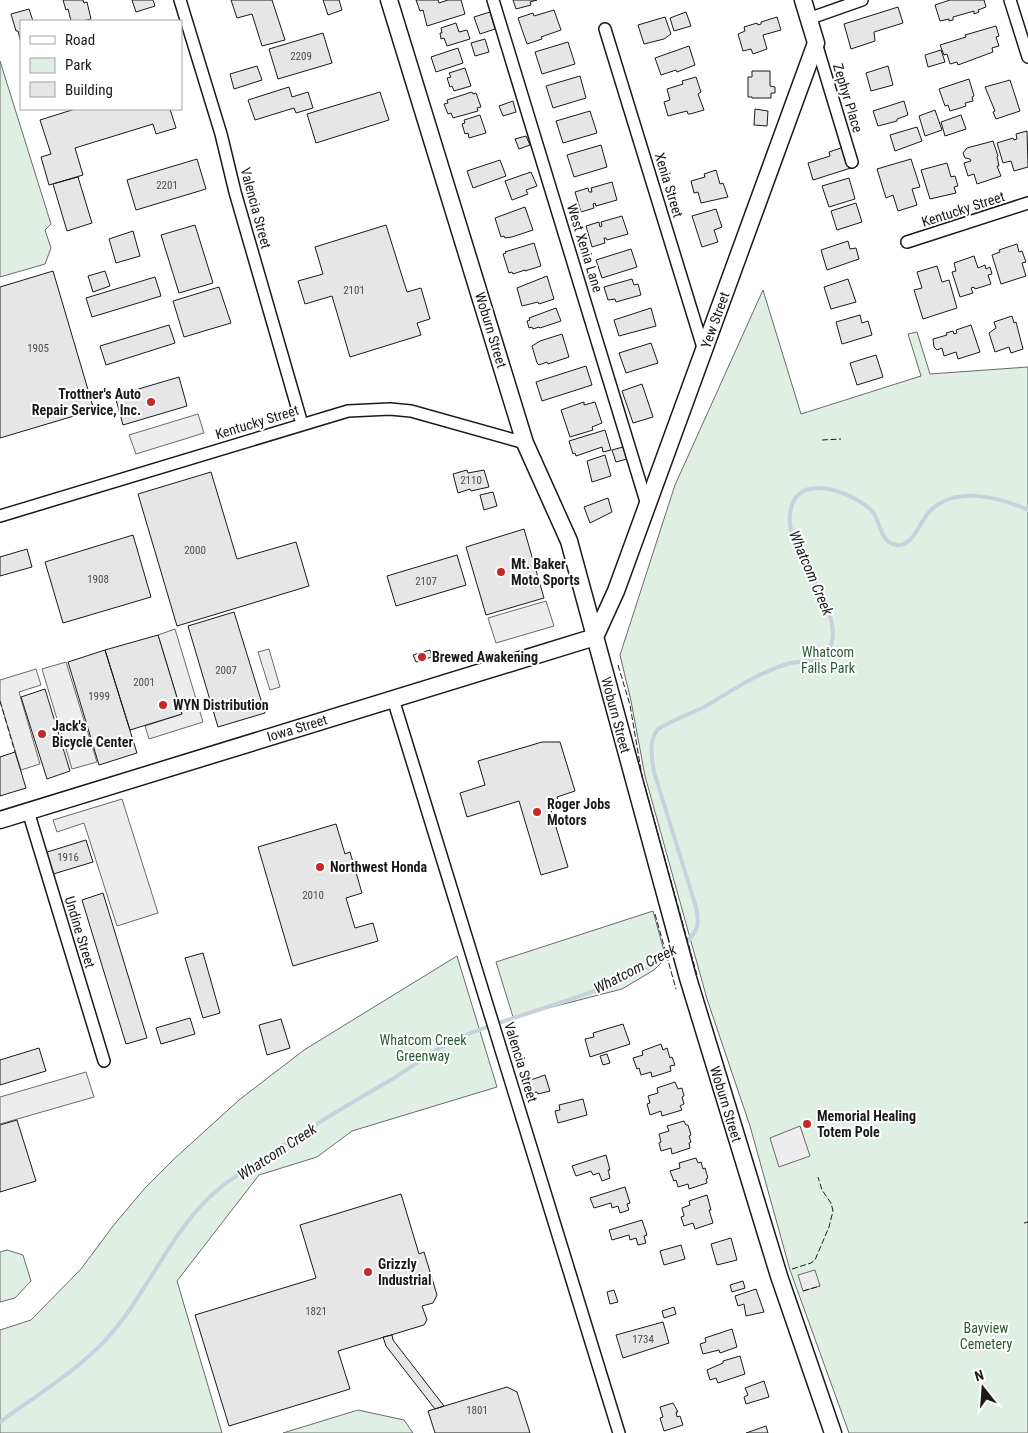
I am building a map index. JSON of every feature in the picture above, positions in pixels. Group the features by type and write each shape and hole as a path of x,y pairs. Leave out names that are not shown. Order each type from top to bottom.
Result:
{"street":[{"name":"Valencia Street","path":"180,0 221,134 235,192 302,424"},
{"name":"Woburn Street","path":"389,0 525,443 569,541 688,978 779,1276 833,1433"},
{"name":"West Xenia Lane","path":"493,0 647,506"},
{"path":"803,0 816,44"},
{"path":"808,19 862,0"},
{"path":"1010,0 1028,57"},
{"name":"Xenia Street","path":"605,29 704,351"},
{"name":"Yew Street","path":"595,637 616,591 816,44"},
{"name":"Zephyr Place","path":"816,44 852,162"},
{"name":"Kentucky Street","path":"907,242 1028,203"},
{"name":"Kentucky Street","path":"0,516 348,411 390,408 411,411 525,443"},
{"name":"Iowa Street","path":"0,820 595,637"},
{"name":"Valencia Street","path":"393,699 619,1433"},
{"name":"Undine Street","path":"28,811 104,1062"}],"green space":[{"path":"0,61 51,224 45,230 51,248 45,264 0,277"},
{"name":"Whatcom Falls Park","path":"763,290 801,414 921,376 908,334 917,332 930,374 1028,367 1028,1433 849,1433 790,1270 750,1126 707,999 645,776 620,655 675,485"},
{"path":"653,911 666,958 654,970 622,989 513,1017 496,962"},
{"name":"Whatcom Creek Greenway","path":"457,956 497,1087 352,1131 317,1157 259,1175 177,1281 222,1433 0,1433 0,1330 31,1320 81,1269 113,1226 145,1188 239,1100 304,1050"},
{"path":"7,1250 23,1255 31,1281 15,1298 0,1302 0,1252"},
{"path":"358,1410 404,1420 413,1433 283,1433"}],"shaded area":[{"path":"198,414 204,433 136,454 129,435"},
{"path":"546,601 554,626 496,643 488,618"},
{"path":"175,629 203,722 149,739 145,726 182,714 158,635"},
{"path":"269,649 280,687 270,690 258,652"},
{"path":"66,662 97,762 72,769 42,669"},
{"path":"36,669 41,685 19,692 40,764 21,770 0,701 0,680"},
{"path":"122,799 158,913 117,926 84,823 57,832 53,820"},
{"path":"86,1072 94,1097 0,1124 0,1097"},
{"path":"800,1126 810,1156 779,1167 770,1138"},
{"path":"815,1270 820,1286 803,1291 798,1275"}],"building":[{"path":"63,0 83,0 84,3 87,2 91,19 71,20 68,9 66,10"},
{"path":"132,0 153,0 155,6 136,12"},
{"path":"231,0 272,0 285,40 262,46 252,14 237,18"},
{"path":"323,0 339,0 342,10 328,15"},
{"path":"416,0 438,0 439,3 448,0 461,0 465,14 427,26 423,10 420,11"},
{"path":"513,0 537,0 530,2 531,5 516,9"},
{"path":"950,0 984,0 986,7 974,14 974,11 953,17 953,20 940,21 935,5"},
{"path":"898,7 903,23 874,32 875,41 851,49 844,24"},
{"path":"29,9 33,20 20,20 20,39 18,31 16,31 11,14"},
{"path":"554,10 561,30 527,44 518,18 533,13 534,16"},
{"path":"490,12 495,29 480,34 474,17"},
{"path":"686,12 691,26 674,31 670,18"},
{"path":"665,17 671,34 664,39 644,44 638,25"},
{"path":"777,17 781,30 763,35 767,49 753,54 751,49 743,51 738,34 745,31 744,27 757,23 758,25 761,22"},
{"path":"456,23 459,32 467,30 470,39 447,46 444,38 441,39 441,28"},
{"path":"996,26 999,36 996,37 999,46 992,48 993,52 958,65 957,62 950,64 947,54 944,55 940,45"},
{"path":"323,33 332,63 278,79 269,49"},
{"path":"485,39 489,52 475,56 471,43"},
{"path":"568,42 575,64 542,74 535,52"},
{"path":"689,46 695,65 677,72 676,70 661,75 655,58"},
{"path":"458,48 463,63 436,72 431,57"},
{"path":"941,50 945,62 928,67 925,55"},
{"path":"257,66 262,80 234,89 230,74"},
{"path":"888,66 893,85 871,91 866,73"},
{"path":"465,68 471,86 454,91 452,86 450,87 447,78 451,77 449,73"},
{"path":"752,71 770,71 770,86 775,87 775,93 771,93 771,98 748,97 748,77 752,77"},
{"path":"580,76 586,98 553,108 546,86"},
{"path":"696,77 701,92 698,94 704,110 690,114 687,111 668,116 664,102 670,100 667,89 683,84 682,81"},
{"path":"969,79 974,96 972,97 973,101 965,103 966,106 950,111 948,105 945,106 939,89"},
{"path":"1010,80 1020,111 996,119 993,112 995,111 985,87"},
{"path":"289,87 292,97 308,92 313,108 296,113 294,108 255,120 248,100"},
{"path":"380,92 389,120 316,143 307,114"},
{"path":"472,92 473,94 476,93 481,107 477,108 478,111 453,118 451,113 448,114 444,104 448,103 447,100"},
{"path":"513,101 516,112 503,116 499,106"},
{"path":"904,101 908,115 897,119 897,121 878,126 873,111"},
{"path":"755,109 768,111 767,126 754,125"},
{"path":"72,110 170,110 176,128 156,134 153,124 75,148 83,175 49,185 41,157 51,154 40,120"},
{"path":"935,110 942,130 925,136 919,116"},
{"path":"590,111 597,133 563,143 556,121"},
{"path":"480,115 486,133 469,138 468,133 465,134 462,124 465,123 464,120"},
{"path":"961,115 966,129 945,136 941,122"},
{"path":"917,127 922,141 895,151 890,135"},
{"path":"1027,131 1028,167 1014,171 1011,161 1003,163 997,143 1013,138 1014,140 1017,139 1016,134"},
{"path":"526,136 530,145 519,149 515,139"},
{"path":"993,141 998,156 999,166 997,166 1001,176 977,184 974,174 968,176 964,163 971,161 965,158 963,153 967,148"},
{"path":"601,145 607,167 574,177 567,155"},
{"path":"847,146 854,167 813,180 808,163 830,156 829,152"},
{"path":"197,159 206,189 136,210 127,180"},
{"path":"911,159 920,187 912,189 917,205 898,211 893,195 886,198 877,169"},
{"path":"500,160 506,176 473,188 467,171"},
{"path":"947,163 951,177 955,176 958,186 954,187 956,193 930,199 921,170"},
{"path":"716,170 720,184 723,183 728,197 701,203 698,192 694,193 691,181 705,177 704,174"},
{"path":"531,172 537,186 526,190 528,194 512,200 505,181"},
{"path":"78,177 92,223 67,231 53,184"},
{"path":"849,178 855,199 829,207 822,186"},
{"path":"612,182 617,200 596,206 595,203 593,204 594,208 581,212 575,192 588,188 589,192 592,192 591,188"},
{"path":"856,203 862,222 837,230 831,211"},
{"path":"525,207 533,230 512,237 501,237 495,218"},
{"path":"716,209 722,227 714,230 718,242 702,247 692,216"},
{"path":"622,216 628,234 607,240 604,238 605,243 592,247 586,226 599,222 600,227 602,226 601,222"},
{"path":"195,225 213,283 179,293 161,235"},
{"path":"386,225 407,292 421,288 430,319 417,323 421,335 350,357 332,296 305,304 298,281 323,274 315,247"},
{"path":"133,231 140,256 116,263 109,239"},
{"path":"848,241 850,249 856,248 859,259 827,270 821,250"},
{"path":"534,243 541,266 513,274 512,272 509,273 503,254"},
{"path":"1017,244 1019,252 1022,251 1026,262 1022,263 1026,276 1001,284 992,255 1000,252 999,250"},
{"path":"631,249 637,267 602,278 596,260"},
{"path":"974,256 978,268 985,265 986,269 990,267 992,274 988,275 991,284 975,289 974,287 971,288 973,293 960,297 952,272 956,271 954,263"},
{"path":"937,266 942,282 949,280 957,308 923,319 914,290 922,288 917,272"},
{"path":"53,271 94,410 0,438 0,287"},
{"path":"105,271 110,286 93,292 88,276"},
{"path":"547,276 554,299 539,304 538,302 522,306 517,288"},
{"path":"155,277 161,296 92,317 86,298"},
{"path":"632,279 634,285 638,284 641,295 616,302 615,299 608,300 604,287"},
{"path":"848,279 856,302 831,309 824,287"},
{"path":"219,287 231,323 184,337 173,301"},
{"path":"556,308 561,321 540,328 529,328 527,321 530,320 529,318"},
{"path":"651,308 656,326 619,336 614,320"},
{"path":"860,315 862,323 868,321 872,335 842,344 836,322"},
{"path":"1012,316 1014,323 1016,322 1023,349 1011,353 1009,347 995,352 989,333 996,328 994,322"},
{"path":"169,325 175,343 106,365 100,346"},
{"path":"971,325 980,352 958,359 956,352 944,356 942,348 937,350 934,347 933,339 953,331 954,334 957,333 956,330"},
{"path":"562,334 569,357 539,365 532,346 540,341"},
{"path":"651,343 658,363 626,373 619,353"},
{"path":"876,355 883,377 857,385 850,363"},
{"path":"586,366 592,385 542,401 536,382"},
{"path":"179,377 187,406 123,425 115,396"},
{"path":"642,384 653,417 633,423 622,391"},
{"path":"584,402 584,405 595,402 602,423 592,427 593,430 570,437 561,410"},
{"path":"605,430 611,450 603,452 602,447 576,456 575,453 573,454 569,441"},
{"path":"623,447 627,459 616,462 612,450"},
{"path":"605,455 611,476 592,482 587,461"},
{"path":"467,470 468,473 484,470 489,487 471,491 470,489 458,493 453,474"},
{"path":"211,472 237,559 296,542 309,586 177,626 138,494"},
{"path":"493,492 497,506 484,510 480,495"},
{"path":"608,498 612,512 590,523 584,507"},
{"path":"524,529 544,598 486,615 466,547"},
{"path":"133,535 151,597 63,623 45,562"},
{"path":"27,549 32,567 0,576 0,557"},
{"path":"457,555 466,585 396,606 387,576"},
{"path":"234,612 265,713 218,727 188,626"},
{"path":"158,635 182,714 130,730 105,650"},
{"path":"105,650 137,753 99,765 68,662"},
{"path":"430,650 432,657 416,662 413,655"},
{"path":"45,689 70,771 47,779 21,697"},
{"name":"Roger Jobs Motors","path":"542,742 560,742 575,791 557,797 559,804 550,807 568,867 541,875 519,801 467,817 460,793 485,785 478,761"},
{"path":"15,752 26,788 0,796 0,757"},
{"path":"336,824 345,854 350,852 362,893 346,898 355,928 373,923 378,941 293,966 258,847"},
{"path":"86,840 93,862 50,875 44,853"},
{"path":"103,893 147,1038 126,1044 82,900"},
{"path":"203,953 220,1013 203,1018 185,958"},
{"path":"190,1018 195,1034 161,1044 156,1028"},
{"path":"281,1019 290,1048 267,1055 259,1025"},
{"path":"623,1024 630,1044 590,1057 585,1039 594,1037 593,1033"},
{"path":"661,1044 663,1050 667,1048 670,1058 672,1057 675,1065 670,1066 671,1071 652,1077 651,1072 641,1075 633,1058 643,1055 642,1051"},
{"path":"39,1048 46,1071 0,1085 0,1060"},
{"path":"607,1054 610,1063 603,1065 600,1056"},
{"path":"545,1075 550,1091 538,1094 537,1092 532,1093 528,1081"},
{"path":"675,1082 678,1089 682,1088 684,1096 682,1097 684,1104 680,1106 682,1110 662,1116 661,1111 650,1115 647,1104 650,1103 648,1096 658,1093 657,1088"},
{"path":"583,1099 587,1115 558,1123 555,1111 560,1110 559,1105"},
{"path":"17,1120 36,1181 0,1192 0,1125"},
{"path":"684,1121 688,1125 691,1135 689,1136 690,1148 672,1154 671,1148 661,1151 659,1134 669,1131 667,1126"},
{"path":"606,1155 610,1178 602,1181 599,1173 593,1175 591,1171 576,1176 572,1166"},
{"path":"696,1158 698,1163 701,1162 703,1169 705,1168 708,1178 706,1179 707,1183 689,1189 688,1184 678,1187 670,1171 680,1168 679,1163"},
{"path":"625,1187 630,1203 627,1204 629,1210 620,1213 618,1206 612,1208 611,1203 594,1208 590,1198"},
{"path":"401,1194 419,1254 424,1252 437,1295 433,1303 422,1306 427,1320 424,1325 338,1351 350,1389 229,1426 195,1315 316,1278 300,1225"},
{"path":"707,1195 713,1223 695,1229 693,1223 684,1226 681,1217 684,1216 682,1208 690,1205 689,1201"},
{"path":"642,1220 647,1235 644,1236 646,1243 638,1245 636,1238 630,1240 629,1235 612,1240 609,1230"},
{"path":"731,1238 737,1260 717,1265 711,1244"},
{"path":"681,1245 685,1259 664,1265 660,1251"},
{"path":"743,1281 745,1288 732,1292 730,1285"},
{"path":"756,1289 764,1312 746,1316 744,1304 738,1306 735,1296"},
{"path":"614,1290 618,1302 610,1304 607,1292"},
{"path":"674,1307 676,1314 664,1318 662,1311"},
{"path":"663,1322 669,1343 623,1358 616,1335"},
{"path":"732,1329 737,1347 720,1353 719,1350 703,1354 700,1344 706,1342 705,1338"},
{"path":"392,1335 393,1340 444,1406 435,1409 386,1346 383,1337"},
{"path":"740,1356 745,1374 718,1383 716,1378 710,1380 707,1370 723,1363 723,1361"},
{"path":"764,1381 769,1397 746,1404 744,1397 748,1395 745,1388"},
{"path":"507,1387 517,1392 530,1433 435,1433 428,1411"},
{"path":"673,1403 678,1412 676,1412 677,1417 680,1416 683,1425 664,1431 660,1418 663,1417 660,1407"},
{"path":"766,1426 768,1433 746,1433"}],"waterway":[{"name":"Whatcom Creek","path":"684,944 697,928 696,907 654,772 651,750 653,739 658,729 706,706 755,677 787,664 816,660 828,651 833,637 830,616 795,541 791,528 791,507 799,494 816,488 826,489 837,491 857,500 866,505 875,515 884,537 892,544 898,545 904,544 913,537 931,510 953,498 965,496 991,498 1028,510"},
{"name":"Whatcom Creek","path":"0,1422 64,1377 94,1352 120,1323 192,1217 206,1201 233,1178 451,1041 488,1026 598,989 625,978 677,950"}],"fence":[{"path":"822,440 841,439"},
{"path":"618,665 630,705 642,776 697,975"},
{"path":"0,701 15,752"},
{"path":"655,914 676,989"},
{"path":"792,1269 815,1260 829,1227 833,1211 831,1203 822,1190 818,1177"},
{"path":"1024,1223 1028,1222"},
{"path":"803,1291 820,1286"}],"place":[{"name":"Trottner's Auto Repair Service, Inc.","path":"151,402"},
{"name":"Mt. Baker Moto Sports","path":"501,572"},
{"name":"Brewed Awakening","path":"422,657"},
{"name":"WYN Distribution","path":"163,705"},
{"name":"Jack's Bicycle Center","path":"42,734"},
{"name":"Roger Jobs Motors","path":"537,812"},
{"name":"Northwest Honda","path":"320,867"},
{"name":"Memorial Healing Totem Pole","path":"807,1124"},
{"name":"Grizzly Industrial","path":"368,1272"}],"park label":[{"name":"Bayview Cemetery","path":"986,1336"}]}
